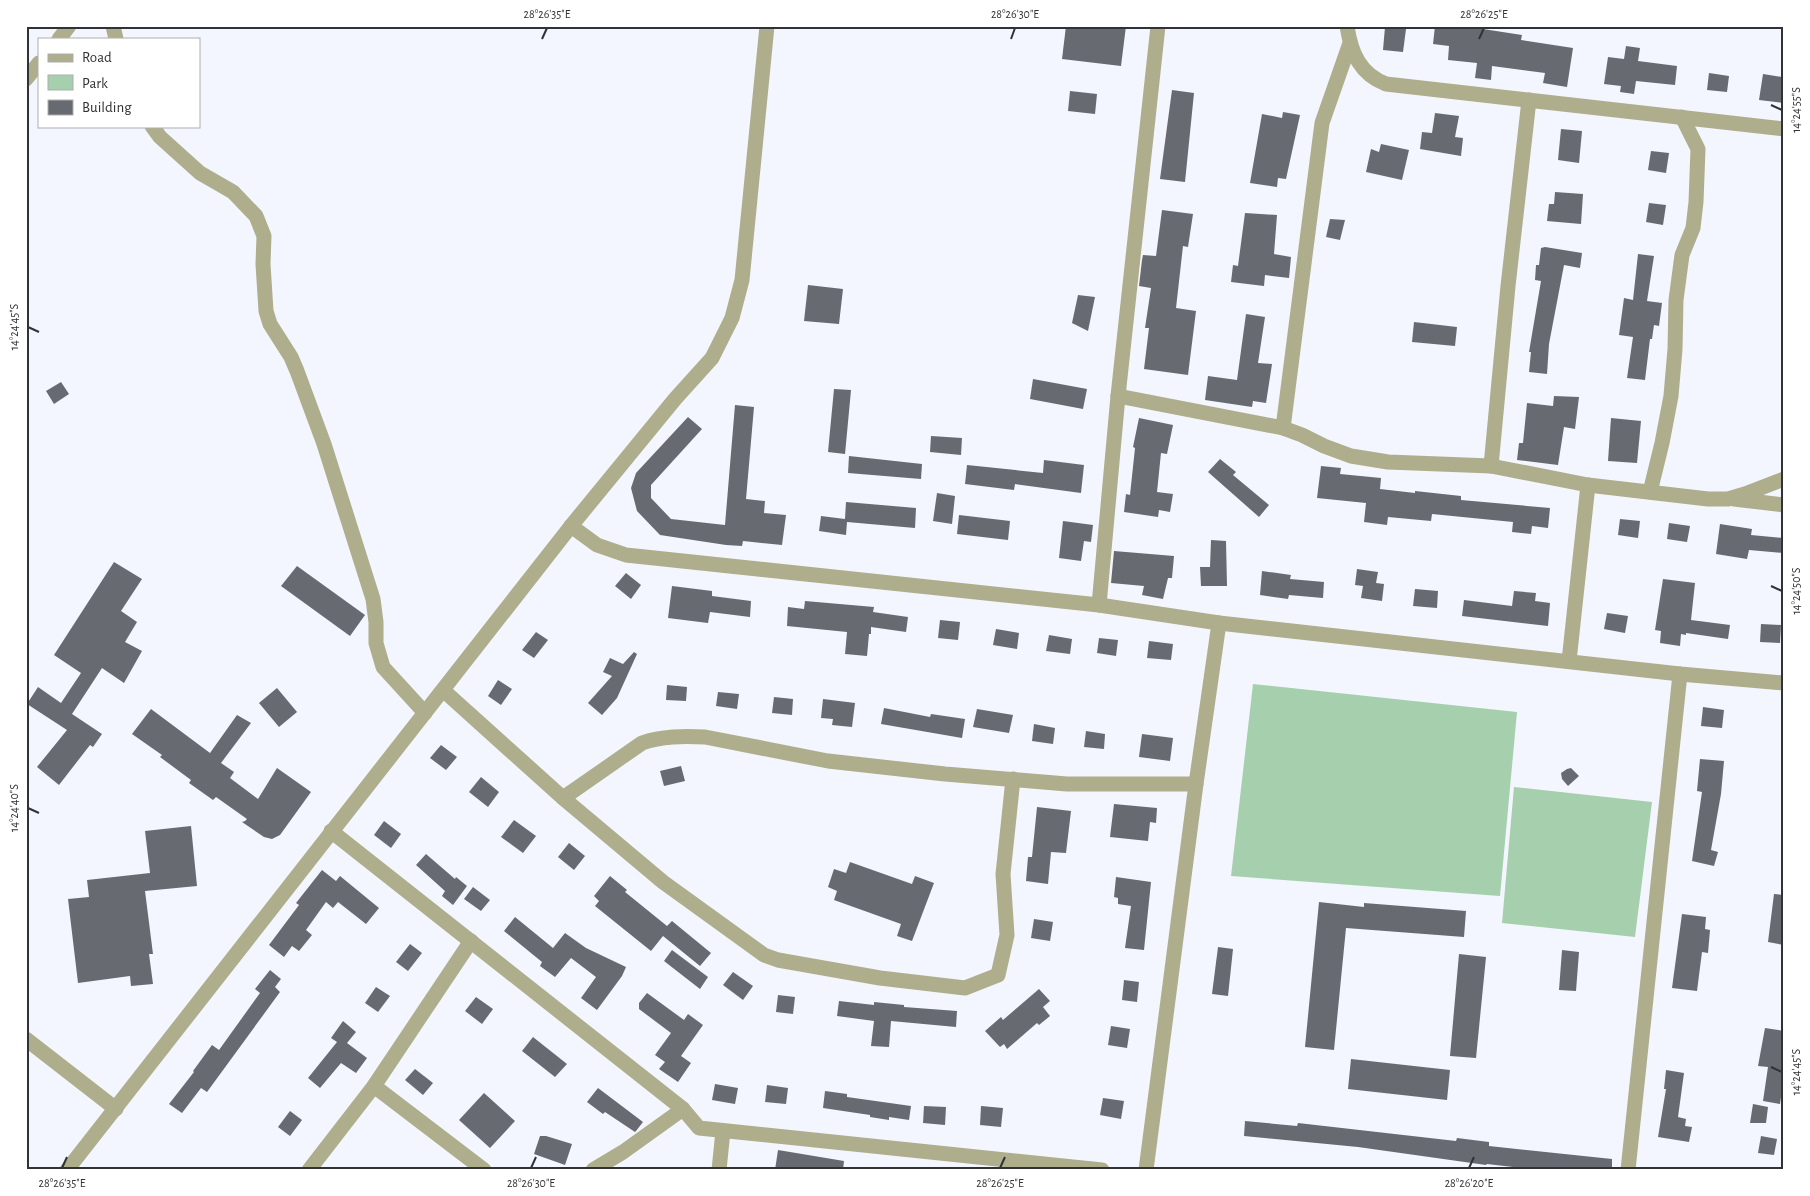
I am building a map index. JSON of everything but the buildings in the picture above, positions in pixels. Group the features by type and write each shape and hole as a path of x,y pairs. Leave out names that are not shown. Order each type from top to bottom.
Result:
{"street":[{"path":"60,38 69,26"},
{"path":"68,1170 571,526 674,399 712,358 732,318 742,280 767,26"},
{"path":"1099,605 1118,396 1158,26"},
{"path":"1348,26 1350,43 1363,69 1374,79 1386,84 1784,129"},
{"path":"1283,428 1322,123 1350,43"},
{"path":"26,79 38,64"},
{"path":"1491,466 1508,286 1529,100"},
{"path":"1650,492 1671,396 1676,300 1682,255 1693,228 1696,202 1698,148 1682,117"},
{"path":"153,128 160,137 200,173 233,192 256,216 264,236 263,264 266,311 270,324 291,356 324,444 373,599 376,643 383,667 425,713"},
{"path":"1118,396 1283,428 1351,456 1388,462 1491,466 1588,485 1708,499 1728,499 1784,505"},
{"path":"1728,499 1784,479"},
{"path":"1569,661 1588,485"},
{"path":"571,526 597,545 626,555 1099,605 1219,623 1680,674 1784,683"},
{"path":"1146,1170 1196,784 1219,623"},
{"path":"1628,1170 1680,674"},
{"path":"443,690 563,798 663,882 764,955 778,960 871,976 965,988 998,975 1007,935 1003,874 1012,779"},
{"path":"563,798 642,744 656,738 685,736 705,737 828,761 1012,779 1067,784 1196,784"},
{"path":"332,832 683,1109 699,1128 1102,1170"},
{"path":"309,1170 374,1086 471,942"},
{"path":"26,1039 116,1109"},
{"path":"374,1086 484,1170"},
{"path":"593,1170 623,1152 683,1109"},
{"path":"719,1170 723,1130"}],"green space":[{"path":"1253,684 1517,712 1500,896 1231,876"},
{"path":"1514,787 1652,802 1635,937 1502,923"}]}
